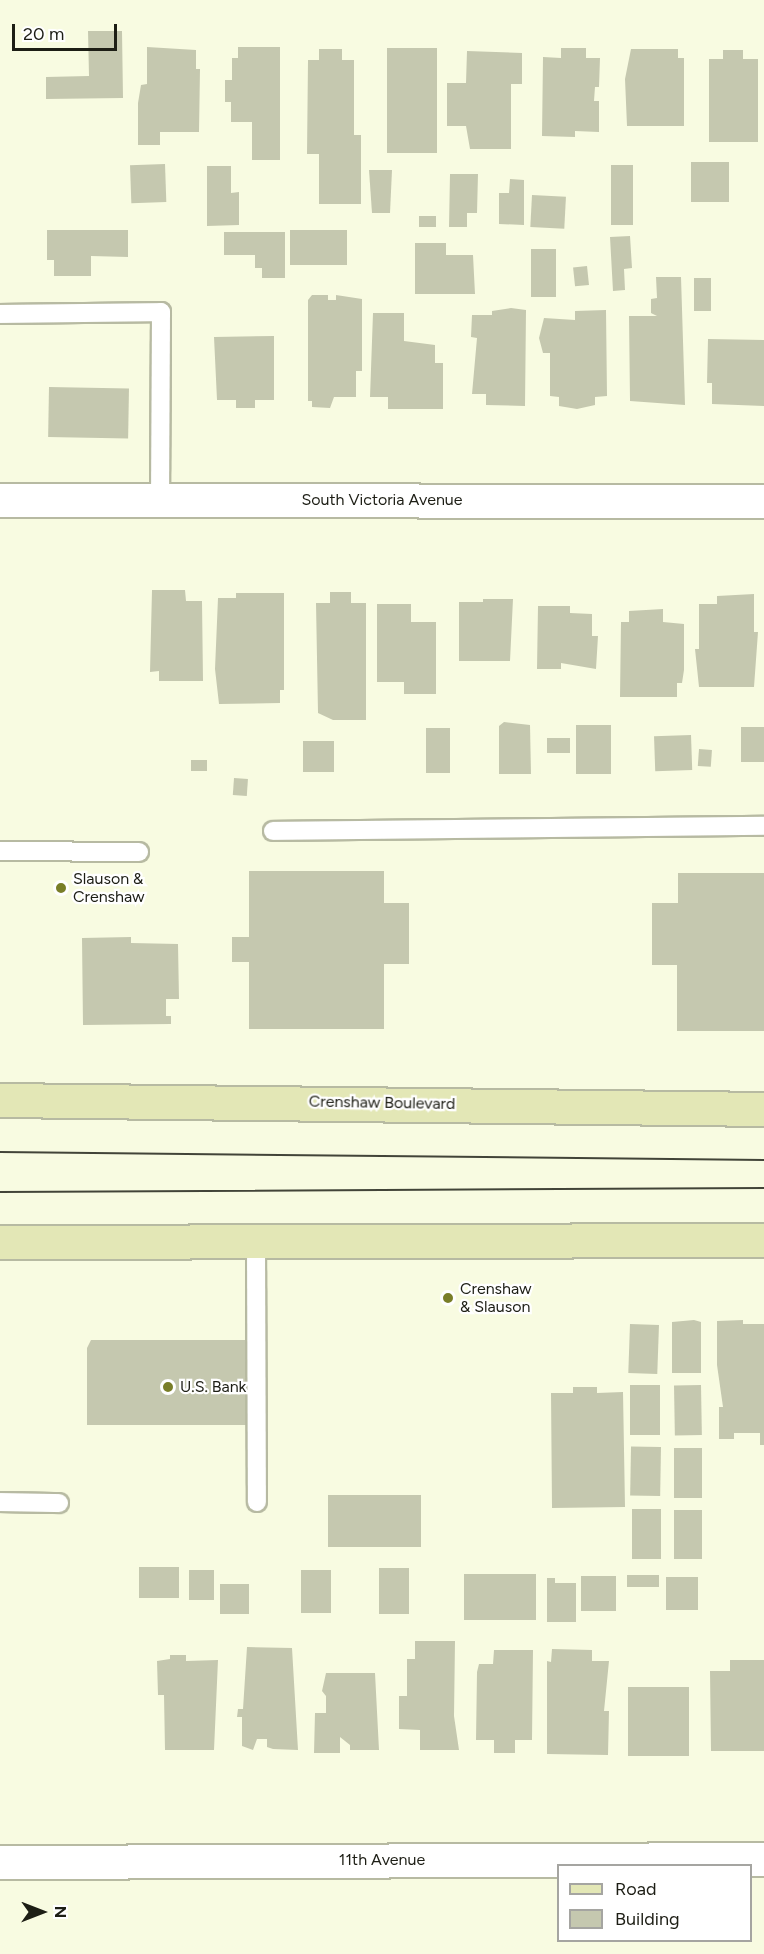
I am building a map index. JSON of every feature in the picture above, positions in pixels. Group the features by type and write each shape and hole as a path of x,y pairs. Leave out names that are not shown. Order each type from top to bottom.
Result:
{"main road":[{"name":"Crenshaw Boulevard","path":"0,1100 764,1109"},
{"path":"0,1242 764,1240"}],"street":[{"name":"South Victoria Avenue","path":"0,500 764,501"},
{"name":"11th Avenue","path":"0,1862 764,1858"}],"lane":[{"path":"0,314 161,312 160,500"},
{"path":"273,831 764,826"},
{"path":"0,851 139,852"},
{"path":"256,1242 257,1502"},
{"path":"0,1502 59,1503"}],"building":[{"path":"88,31 122,31 123,98 46,99 46,77 89,76"},
{"path":"147,47 196,50 196,69 200,69 199,132 160,132 160,145 138,145 138,103 141,85 147,84"},
{"path":"238,47 280,47 280,160 252,160 252,122 231,122 231,102 225,102 225,80 232,80 232,58 238,58"},
{"path":"387,48 437,48 437,153 387,153"},
{"path":"561,48 586,48 586,58 600,58 599,87 595,87 594,101 599,101 599,132 575,131 575,137 542,136 543,57 561,58"},
{"path":"319,49 342,49 342,60 354,60 354,135 361,135 361,204 319,204 319,154 307,154 308,60 319,60"},
{"path":"631,49 678,49 678,58 684,58 684,126 627,126 625,79"},
{"path":"723,50 743,50 743,59 758,59 758,142 709,142 709,59 723,59"},
{"path":"467,51 522,53 522,84 511,84 511,149 470,149 466,126 447,126 447,83 466,83"},
{"path":"691,162 729,162 729,202 691,202"},
{"path":"165,164 166,202 131,203 130,165"},
{"path":"611,165 633,165 633,225 611,225"},
{"path":"207,166 231,166 231,193 239,192 239,225 207,226"},
{"path":"369,170 392,170 390,213 372,213"},
{"path":"450,174 478,174 477,213 467,213 467,227 449,227"},
{"path":"510,179 524,180 524,225 499,224 499,193 509,193"},
{"path":"532,195 566,197 564,229 530,227"},
{"path":"419,216 436,216 436,227 419,227"},
{"path":"47,230 128,230 128,257 91,256 91,276 54,276 54,260 47,260"},
{"path":"290,230 347,230 347,265 290,265"},
{"path":"224,232 285,232 285,278 262,278 262,268 255,268 255,255 224,255"},
{"path":"630,236 632,268 624,269 625,290 613,291 610,237"},
{"path":"415,243 446,243 446,255 473,255 475,294 415,294"},
{"path":"531,249 556,249 556,297 531,297"},
{"path":"587,266 589,285 575,286 573,267"},
{"path":"656,277 681,277 685,405 630,401 629,316 657,316 651,313 651,299 657,298"},
{"path":"694,278 711,278 711,311 694,311"},
{"path":"312,295 328,295 328,300 336,300 336,295 362,299 362,371 356,371 356,397 334,397 330,408 312,407 312,401 308,401 308,300"},
{"path":"511,308 526,310 525,406 486,405 486,394 472,394 477,338 471,337 472,315 492,315 492,311"},
{"path":"606,310 607,396 595,397 595,405 577,409 559,406 559,397 550,396 550,353 543,353 539,338 544,318 575,320 575,311"},
{"path":"373,313 404,313 404,341 435,345 435,363 443,363 443,409 388,409 388,397 370,397"},
{"path":"274,336 274,400 255,400 255,408 236,408 236,400 217,400 214,337"},
{"path":"708,339 764,340 764,406 712,404 712,383 707,383"},
{"path":"49,387 129,388 128,438 48,437"},
{"path":"152,590 185,590 186,601 202,601 203,681 159,681 159,671 150,672"},
{"path":"330,592 351,592 351,603 366,603 366,720 333,720 318,713 316,603 330,603"},
{"path":"236,593 284,593 284,690 280,690 280,703 219,704 215,669 218,598 236,598"},
{"path":"754,594 754,632 758,632 754,687 699,687 695,649 699,649 699,604 717,604 717,596"},
{"path":"483,599 513,599 510,661 459,661 459,602 483,602"},
{"path":"377,604 411,604 411,622 436,622 436,694 404,694 404,682 377,682"},
{"path":"538,606 570,606 570,613 592,614 592,636 598,636 596,669 561,663 561,669 537,669"},
{"path":"663,609 663,622 684,624 684,670 682,683 677,683 677,697 620,697 621,622 629,622 629,611"},
{"path":"504,722 530,725 531,774 499,774 499,726"},
{"path":"576,725 611,725 611,774 576,774"},
{"path":"741,727 764,727 764,762 741,762"},
{"path":"426,728 450,728 450,773 426,773"},
{"path":"691,735 692,770 655,771 654,736"},
{"path":"547,738 570,738 570,753 547,753"},
{"path":"303,741 334,741 334,772 303,772"},
{"path":"699,749 712,750 711,767 698,766"},
{"path":"191,760 207,760 207,771 191,771"},
{"path":"234,778 248,779 247,796 233,795"},
{"path":"249,871 384,871 384,903 409,903 409,964 384,964 384,1029 249,1029 249,962 232,962 232,937 249,937"},
{"path":"678,873 764,873 764,1031 677,1031 677,965 652,965 652,903 678,903"},
{"path":"131,937 131,943 178,944 179,999 166,999 166,1016 171,1016 171,1024 83,1025 82,938"},
{"path":"694,1320 701,1322 701,1373 672,1373 672,1322"},
{"path":"743,1320 743,1324 764,1324 764,1445 760,1445 760,1433 734,1433 734,1439 719,1439 719,1407 723,1407 717,1365 717,1321"},
{"path":"630,1324 659,1325 657,1374 628,1373"},
{"name":"U.S. Bank","path":"91,1340 248,1340 248,1425 87,1425 87,1348"},
{"path":"630,1385 660,1385 660,1435 630,1435"},
{"path":"674,1385 701,1385 702,1435 675,1435"},
{"path":"573,1387 597,1387 597,1393 623,1392 625,1507 552,1508 551,1393 573,1393"},
{"path":"631,1446 661,1447 660,1496 630,1495"},
{"path":"674,1448 702,1448 702,1498 674,1498"},
{"path":"328,1495 421,1495 421,1547 328,1547"},
{"path":"632,1509 661,1509 661,1559 632,1559"},
{"path":"674,1510 702,1510 702,1559 674,1559"},
{"path":"139,1567 179,1567 179,1598 139,1598"},
{"path":"379,1568 409,1568 409,1614 379,1614"},
{"path":"189,1570 214,1570 214,1600 189,1600"},
{"path":"301,1570 331,1570 331,1613 301,1613"},
{"path":"464,1574 536,1574 536,1620 464,1620"},
{"path":"627,1575 659,1575 659,1587 627,1587"},
{"path":"581,1576 616,1576 616,1611 581,1611"},
{"path":"666,1577 698,1577 698,1610 666,1610"},
{"path":"547,1578 555,1578 555,1583 576,1583 576,1622 547,1622"},
{"path":"220,1584 249,1584 249,1614 220,1614"},
{"path":"415,1641 455,1641 454,1716 459,1750 420,1750 420,1730 399,1729 399,1696 407,1696 407,1659 415,1659"},
{"path":"247,1647 292,1648 298,1750 267,1747 267,1739 257,1739 253,1750 242,1746 242,1717 237,1717 238,1709 243,1709"},
{"path":"552,1649 592,1650 592,1661 609,1661 604,1711 609,1711 608,1755 547,1754 547,1661 551,1662"},
{"path":"494,1650 533,1650 532,1740 515,1740 515,1753 494,1753 494,1740 476,1740 477,1672 479,1664 493,1664"},
{"path":"170,1655 186,1655 186,1661 218,1660 214,1750 165,1750 164,1695 158,1695 157,1661 170,1659"},
{"path":"730,1660 764,1660 764,1751 711,1751 710,1671 730,1671"},
{"path":"326,1673 375,1673 379,1750 350,1750 350,1745 340,1737 340,1753 314,1753 315,1713 326,1713 326,1696 322,1691"},
{"path":"628,1687 689,1687 689,1756 628,1756"}],"tram line":[{"path":"0,1152 764,1160"},
{"path":"0,1192 764,1188"}],"place":[{"name":"Slauson & Crenshaw","path":"61,888"},
{"name":"Crenshaw & Slauson","path":"448,1298"},
{"name":"U.S. Bank","path":"168,1387"}]}
